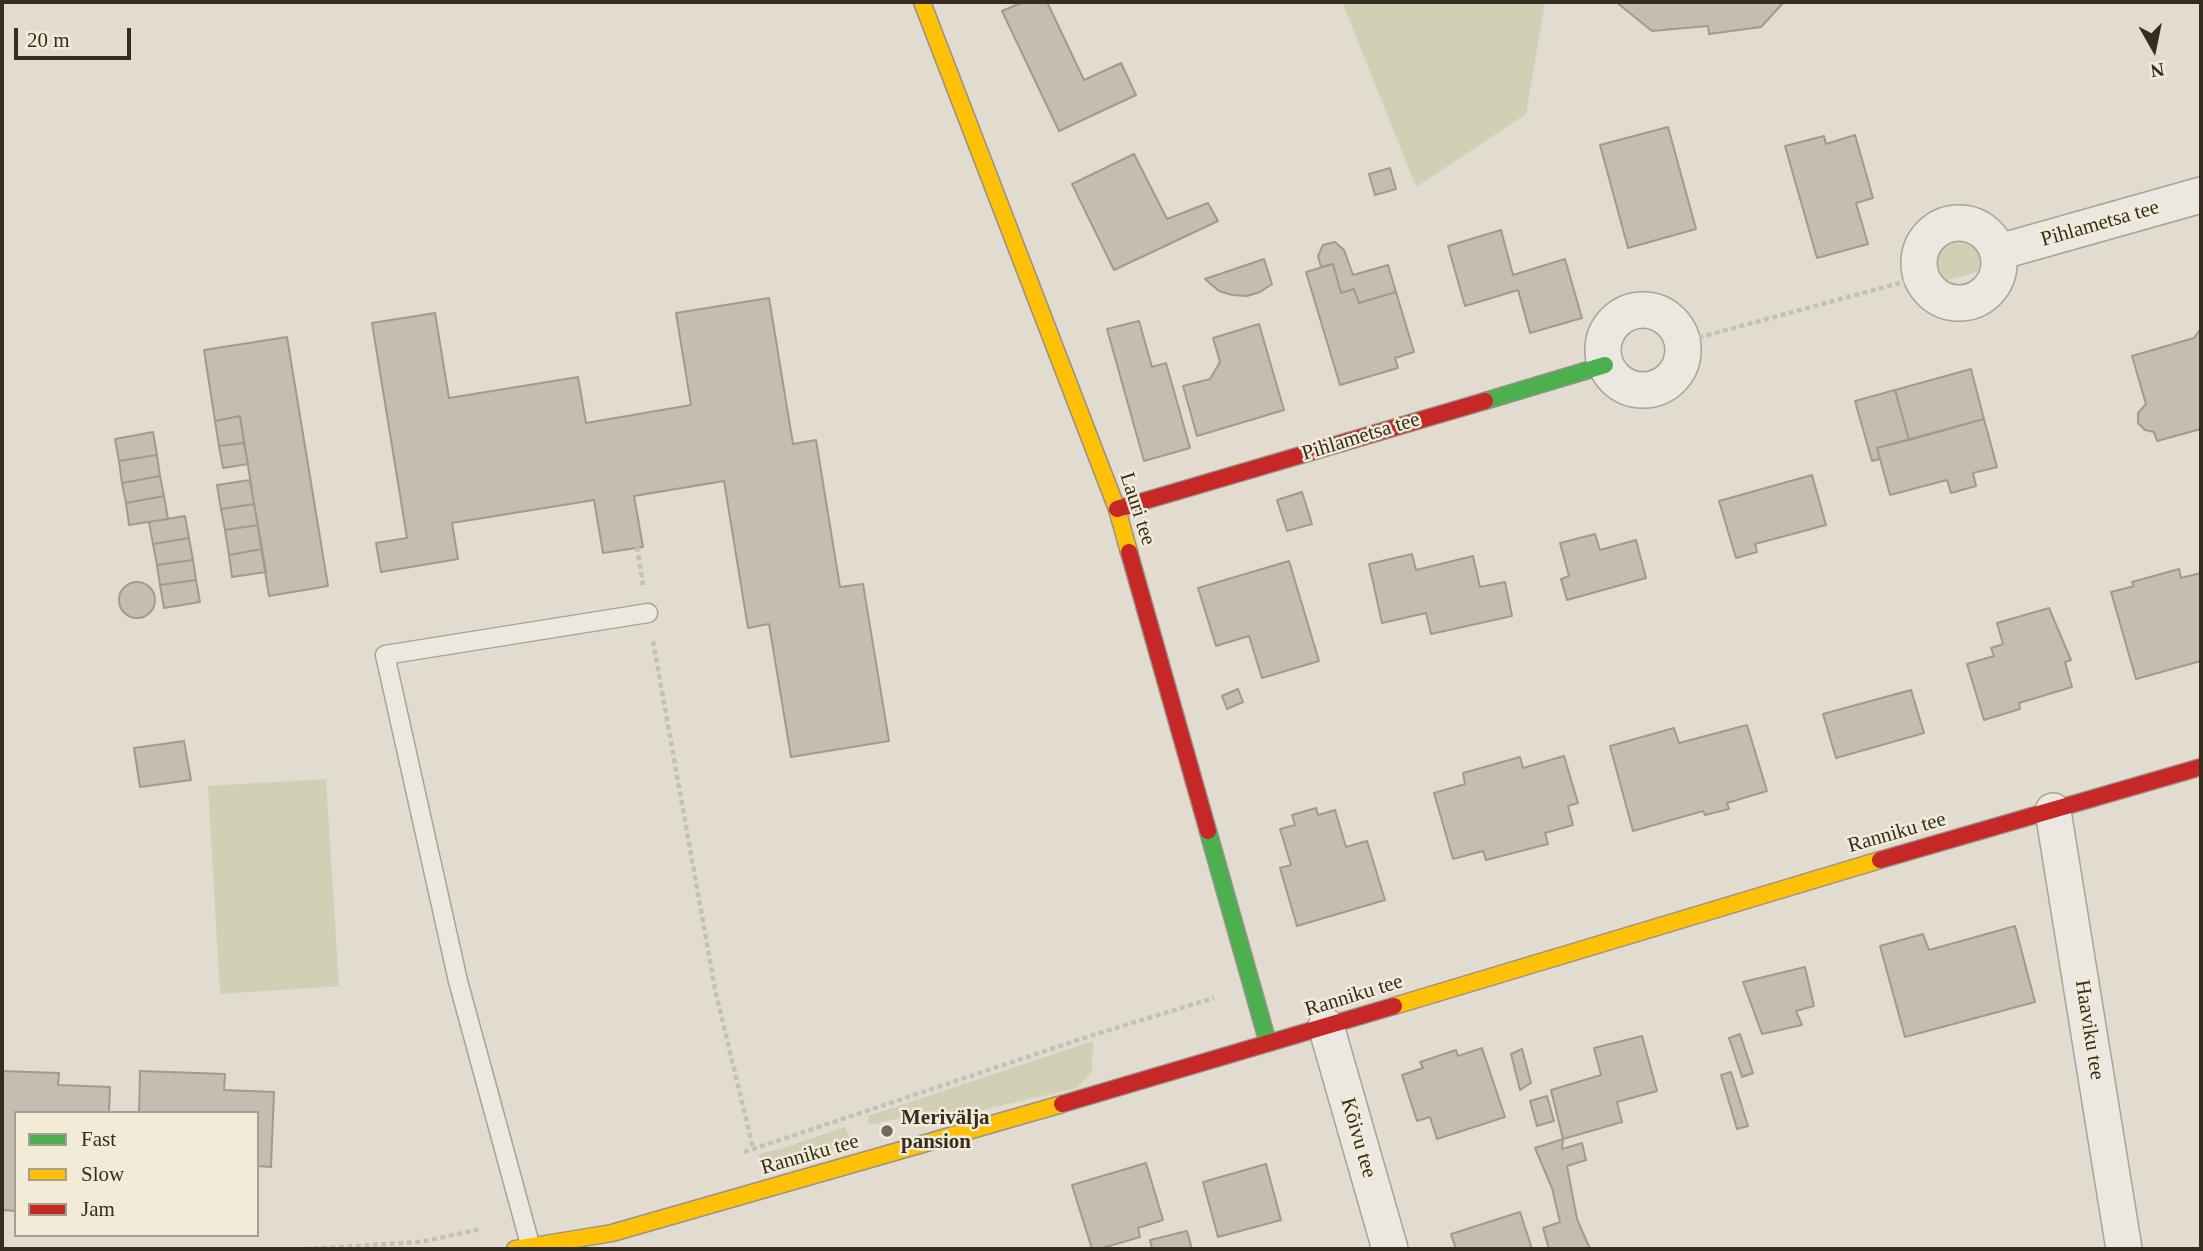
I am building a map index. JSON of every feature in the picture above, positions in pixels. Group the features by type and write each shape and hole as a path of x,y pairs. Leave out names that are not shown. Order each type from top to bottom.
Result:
{"street":[{"name":"Lauri tee","path":"922,2 1118,509 1268,1043"},
{"name":"Pihlametsa tee","path":"1999,252 2201,195"},
{"path":"1961,222 1974,225 1985,232 1999,252 1996,280 1988,291 1965,303 1938,297 1928,289 1922,277 1920,251 1936,229 1947,224 1961,222"},
{"path":"1644,309 1669,319 1678,329 1682,342 1683,355 1679,368 1661,386 1648,390 1622,385 1605,365 1602,352 1604,339 1619,317 1644,309"},
{"name":"Pihlametsa tee","path":"1118,509 1605,365"},
{"name":"Ranniku tee","path":"523,1249 615,1241 1886,858 2201,767"},
{"name":"Haaviku tee","path":"2053,811 2124,1249"},
{"name":"Kõivu tee","path":"1326,1026 1390,1249"}],"lane":[{"path":"523,1249 524,1220 458,981 385,655 648,613"}],"path":[{"path":"1682,342 1922,277"},
{"path":"638,547 715,989 753,1148"},
{"path":"742,1153 1093,1035 1252,987"},
{"path":"305,1249 420,1242 524,1220"}],"green space":[{"path":"1342,2 1545,2 1526,114 1416,187"},
{"path":"1959,237 1975,244 1981,251 1984,270 1941,282 1933,265 1934,256 1943,242"},
{"path":"326,779 339,986 220,994 208,786"},
{"path":"1093,1041 1092,1072 1077,1088 926,1123 924,1113 869,1125 868,1116"},
{"path":"845,1127 851,1143 766,1171 758,1154 783,1148"}],"building":[{"path":"1023,2 1047,2 1084,80 1121,63 1136,95 1059,131 1002,11"},
{"path":"1616,2 1784,2 1761,27 1709,34 1708,26 1652,31"},
{"path":"1668,127 1696,229 1628,248 1600,145"},
{"path":"1855,135 1873,198 1856,203 1868,244 1817,258 1785,146 1824,136 1826,144"},
{"path":"1134,154 1167,219 1208,203 1218,221 1114,270 1072,184"},
{"path":"1390,168 1396,189 1375,195 1369,174"},
{"path":"1501,230 1513,275 1565,259 1582,318 1530,333 1518,290 1465,306 1448,246"},
{"path":"1335,242 1344,250 1353,275 1388,265 1396,292 1359,303 1354,289 1341,293 1333,264 1321,267 1318,256 1323,245"},
{"path":"1264,259 1272,284 1260,292 1247,296 1232,295 1219,291 1205,279"},
{"path":"1333,264 1341,293 1354,289 1359,303 1396,292 1414,352 1395,358 1398,368 1340,385 1306,272"},
{"path":"769,298 793,444 816,440 840,587 863,584 889,741 791,757 769,624 748,628 724,481 634,496 643,547 603,553 594,500 452,523 458,559 381,572 376,543 407,538 372,323 435,313 449,398 578,377 586,423 691,405 676,313"},
{"path":"1139,321 1152,367 1166,363 1190,448 1144,461 1107,329"},
{"path":"1259,324 1284,410 1197,436 1183,386 1210,379 1220,362 1213,338"},
{"path":"2201,328 2201,429 2157,441 2154,432 2145,430 2138,423 2138,413 2146,404 2132,356 2194,338"},
{"path":"287,337 328,586 269,596 240,416 215,421 204,350"},
{"path":"1971,369 1984,419 1909,440 1895,390"},
{"path":"1895,390 1909,440 1877,448 1880,459 1872,461 1855,401"},
{"path":"240,416 244,443 219,446 215,421"},
{"path":"1984,419 1997,467 1973,473 1976,486 1951,493 1947,480 1890,495 1877,448"},
{"path":"153,432 157,455 119,461 115,439"},
{"path":"244,443 248,464 223,468 219,446"},
{"path":"157,455 160,476 122,483 119,461"},
{"path":"1812,475 1826,525 1755,544 1757,552 1736,558 1719,501"},
{"path":"160,476 164,496 126,503 122,483"},
{"path":"250,480 254,504 221,509 217,485"},
{"path":"1302,492 1312,524 1287,531 1277,500"},
{"path":"164,496 168,519 129,525 126,503"},
{"path":"254,504 258,525 225,530 221,509"},
{"path":"185,516 189,538 153,544 149,522"},
{"path":"258,525 262,549 229,555 225,530"},
{"path":"1595,534 1600,550 1636,540 1646,578 1567,600 1561,579 1569,576 1560,543"},
{"path":"189,538 193,560 157,565 153,544"},
{"path":"262,549 266,572 232,577 229,555"},
{"path":"1412,554 1416,570 1473,556 1480,587 1505,582 1512,616 1431,634 1426,613 1382,623 1369,564"},
{"path":"193,560 196,580 160,585 157,565"},
{"path":"1289,561 1319,661 1262,678 1249,636 1216,646 1198,588"},
{"path":"2179,569 2181,578 2201,573 2201,661 2136,679 2111,592 2134,586 2132,582"},
{"path":"196,580 200,602 164,608 160,585"},
{"path":"137,582 150,587 155,600 150,613 137,618 124,613 119,600 124,587"},
{"path":"2049,608 2071,660 2065,662 2072,687 2019,703 2020,709 1984,720 1967,664 1994,656 1991,648 2003,644 1997,623"},
{"path":"1238,689 1243,702 1227,709 1222,696"},
{"path":"1911,690 1924,733 1836,758 1823,714"},
{"path":"1747,725 1767,791 1727,803 1729,809 1705,815 1703,811 1633,831 1610,746 1674,728 1679,743"},
{"path":"184,741 191,780 140,787 134,748"},
{"path":"1564,756 1578,803 1568,806 1573,825 1545,833 1548,844 1486,860 1483,851 1453,859 1434,793 1465,784 1463,773 1520,757 1523,768"},
{"path":"1316,808 1318,815 1335,810 1346,847 1367,841 1385,900 1297,926 1280,868 1291,865 1280,829 1295,825 1292,815"},
{"path":"2015,926 2035,1002 1905,1037 1880,946 1923,934 1929,950"},
{"path":"1805,967 1814,1006 1796,1011 1802,1025 1762,1034 1743,982"},
{"path":"1740,1034 1753,1073 1742,1077 1729,1038"},
{"path":"1642,1036 1657,1091 1617,1102 1622,1122 1563,1139 1551,1090 1601,1075 1594,1048"},
{"path":"1482,1048 1505,1117 1437,1139 1430,1117 1417,1121 1402,1075 1423,1068 1420,1062 1456,1050 1458,1056"},
{"path":"1522,1049 1531,1083 1520,1090 1511,1054"},
{"path":"2,1071 59,1073 58,1085 110,1087 109,1111 14,1111 14,1211 2,1210"},
{"path":"140,1071 225,1074 224,1090 274,1092 271,1167 259,1166 259,1111 139,1111"},
{"path":"1731,1072 1748,1126 1737,1129 1721,1075"},
{"path":"1547,1096 1554,1121 1537,1126 1530,1101"},
{"path":"1563,1139 1562,1149 1582,1143 1586,1160 1567,1166 1577,1219 1590,1249 1549,1249 1543,1228 1560,1222 1552,1188 1535,1148"},
{"path":"1146,1163 1163,1220 1138,1228 1140,1237 1092,1249 1072,1185"},
{"path":"1266,1164 1281,1220 1218,1237 1203,1182"},
{"path":"1520,1212 1532,1249 1456,1249 1451,1234"},
{"path":"1187,1231 1192,1249 1152,1249 1150,1240"}],"traffic: fast":[{"path":"1485,401 1605,365"},
{"path":"1208,831 1268,1043"}],"traffic: slow":[{"path":"922,2 1117,509 1129,552"},
{"path":"1394,1006 1880,860"},
{"path":"515,1249 612,1233 1062,1104"}],"traffic: jam":[{"path":"1117,509 1485,401"},
{"path":"1129,552 1208,831"},
{"path":"1880,860 2201,767"},
{"path":"1062,1104 1394,1006"}],"place":[{"name":"Merivälja pansion","path":"887,1131"}]}
